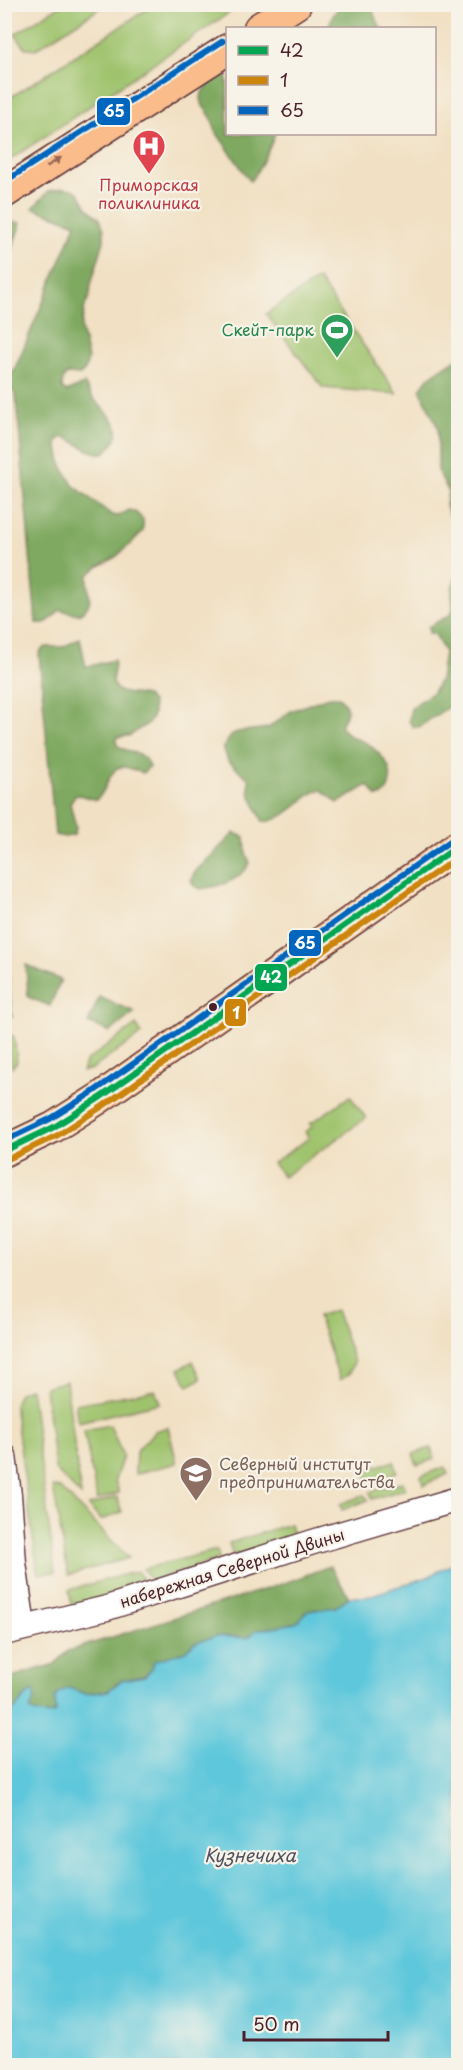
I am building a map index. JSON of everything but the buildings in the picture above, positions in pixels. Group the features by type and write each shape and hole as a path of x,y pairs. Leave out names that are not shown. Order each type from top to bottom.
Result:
{"main road":[{"path":"261,27 296,4"},
{"path":"4,193 226,50"},
{"path":"5,1144 54,1127 98,1099 459,846"}],"street":[{"path":"4,1456 14,1563 14,1630"},
{"name":"набережная Северной Двины","path":"14,1630 107,1608 313,1542 459,1499"}],"green space":[{"path":"155,4 241,5 5,163 5,101"},
{"path":"342,4 373,5 374,15 380,27 328,27 333,15"},
{"path":"61,5 105,5 36,49 25,48 15,34"},
{"path":"226,71 226,135 275,135 268,152 250,181 216,132 211,117 203,106 202,92"},
{"path":"62,188 73,189 79,193 87,207 100,219 104,230 104,241 81,328 88,359 85,370 80,375 68,374 63,378 62,388 66,392 84,384 113,420 117,431 112,445 102,453 88,450 64,437 59,439 57,444 62,466 73,485 112,515 118,516 129,510 135,512 143,519 143,531 118,555 96,568 88,576 90,598 84,610 78,614 60,610 50,620 36,623 16,395 5,382 4,370 13,373 76,224 33,208 49,191"},
{"path":"14,222 21,223 5,267 5,228"},
{"name":"Скейт-парк","path":"318,279 397,394 323,388 266,314"},
{"path":"458,358 458,529 448,512 446,505 448,491 438,471 438,428 420,389 428,378"},
{"path":"458,575 458,700 419,727 413,727 409,721 411,708 433,692 440,680 444,652 435,634 429,634 428,627 450,615 453,609 452,588"},
{"path":"80,638 86,667 114,660 113,682 115,687 124,693 146,696 152,702 153,715 148,723 133,734 118,737 116,740 117,745 121,748 140,755 149,767 143,773 126,767 117,768 96,800 75,796 70,803 76,828 74,835 65,837 55,835 39,654 43,648 62,647"},
{"path":"328,697 339,697 347,708 340,725 344,730 352,737 368,744 384,759 390,771 390,782 386,792 377,797 368,785 338,803 322,790 316,791 285,814 263,822 249,792 249,779 228,761 223,747 237,732 268,728 291,711"},
{"path":"234,833 245,837 246,853 250,863 246,869 235,879 221,885 200,889 194,886 191,880 194,873"},
{"path":"5,940 12,1016 6,1019"},
{"path":"26,965 61,980 50,1006 28,997"},
{"path":"99,997 135,1012 110,1032 88,1023"},
{"path":"136,1025 142,1034 92,1069 82,1072 85,1062"},
{"path":"7,1032 14,1037 17,1062 12,1067"},
{"path":"350,1096 366,1118 283,1177 273,1163 309,1138 305,1132 312,1127 310,1124"},
{"path":"336,1310 354,1362 349,1374 340,1380 318,1316"},
{"path":"193,1361 201,1379 188,1386 179,1369"},
{"path":"66,1381 81,1496 55,1470 45,1387"},
{"path":"31,1388 55,1572 38,1574 14,1404 19,1393"},
{"path":"155,1390 160,1403 78,1422 75,1404"},
{"path":"110,1425 123,1456 115,1480 119,1493 97,1500 84,1430"},
{"path":"168,1427 177,1463 135,1474 136,1451 155,1431"},
{"path":"431,1448 435,1459 417,1465 413,1454"},
{"path":"394,1461 397,1472 369,1482 365,1470"},
{"path":"445,1467 448,1474 423,1485 421,1476"},
{"path":"403,1482 405,1489 372,1499 370,1492"},
{"path":"53,1487 60,1488 129,1558 68,1575"},
{"path":"365,1495 368,1500 342,1510 340,1504"},
{"path":"117,1497 122,1512 101,1520 88,1506"},
{"path":"290,1524 294,1539 233,1557 229,1543"},
{"path":"217,1550 219,1559 152,1581 143,1569"},
{"path":"330,1566 349,1597 336,1607 313,1610 296,1623 256,1630 248,1638 222,1636 194,1643 186,1651 152,1669 144,1676 117,1683 108,1691 85,1694 69,1688 60,1707 54,1713 38,1713 29,1710 33,1691 5,1716 5,1679 55,1664 68,1651 282,1584"},
{"path":"137,1571 147,1584 72,1606 69,1590"}],"water":[{"name":"Кузнечиха","path":"458,1561 458,2065 5,2065 5,1716 34,1691 30,1710 36,1713 53,1714 56,1713 55,1698 59,1692 69,1688 85,1694 108,1691 122,1680 145,1676 152,1669 154,1661 186,1651 194,1643 216,1636 248,1638 256,1630 296,1623 308,1611 336,1607 349,1597 366,1597 428,1577"}],"transit line":[{"name":"65","path":"4,182 223,41"},
{"name":"65","path":"4,1141 50,1119 93,1092 453,839"},
{"name":"42","path":"4,1151 54,1127 98,1099 458,846"},
{"name":"1","path":"8,1159 58,1135 103,1106 458,857"}],"place":[{"name":"Приморская поликлиника","path":"149,175"},
{"name":"Скейт-парк","path":"337,359"},
{"name":"Северный институт предпринимательства","path":"196,1502"}]}
